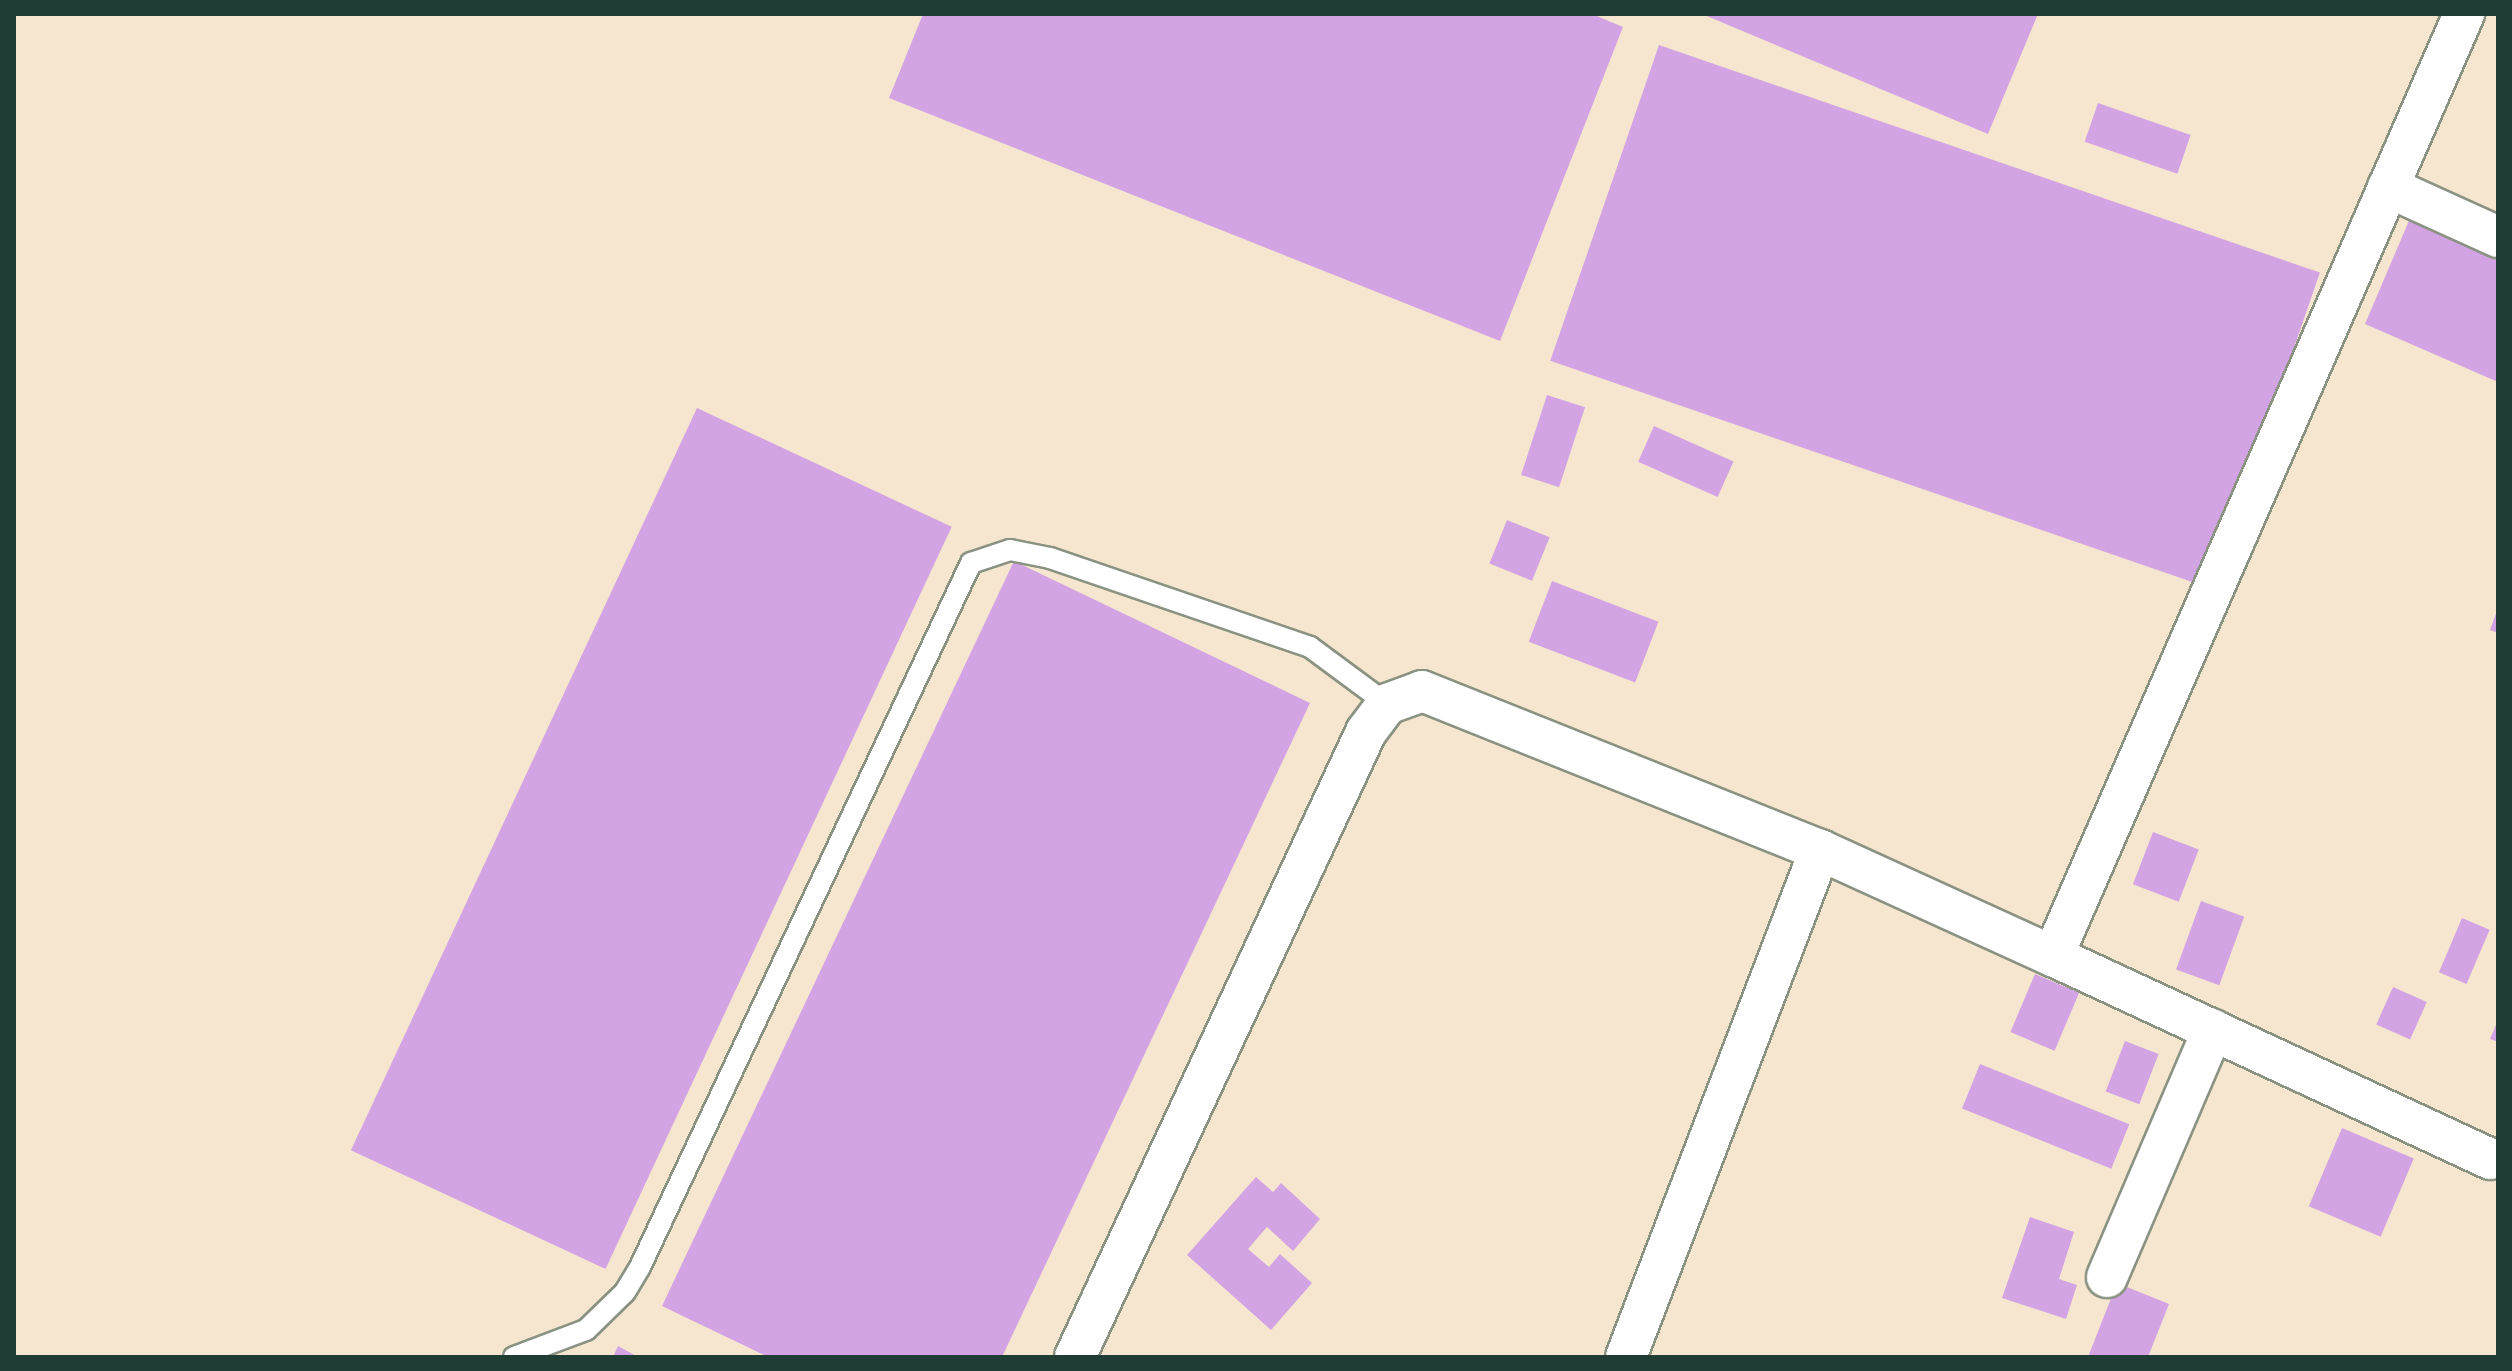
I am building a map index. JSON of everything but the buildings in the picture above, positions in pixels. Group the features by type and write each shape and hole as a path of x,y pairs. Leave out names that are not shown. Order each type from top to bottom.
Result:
{"street":[{"path":"2053,956 2464,14"},
{"path":"2388,187 2498,237"},
{"path":"1075,1357 1366,732 1387,704 1422,691 1820,850 2490,1159"},
{"path":"1626,1357 1820,850"},
{"path":"2107,1277 2213,1030"}],"lane":[{"path":"514,1357 586,1330 625,1292 640,1267 971,563 1010,550 1050,558 1310,647 1387,704"}]}
